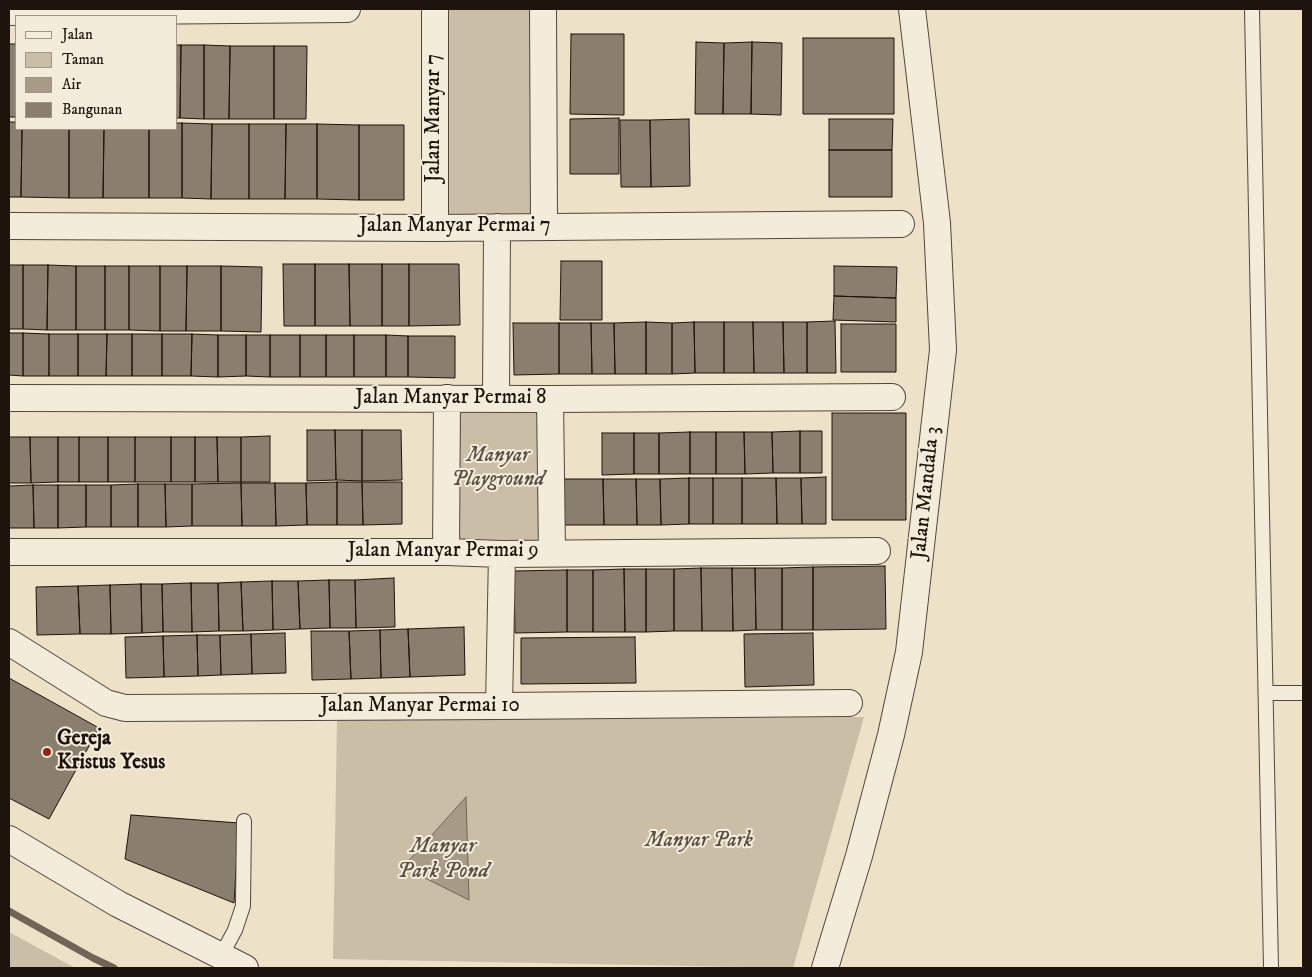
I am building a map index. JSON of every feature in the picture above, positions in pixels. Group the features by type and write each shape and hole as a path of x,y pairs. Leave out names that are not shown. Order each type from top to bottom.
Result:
{"street":[{"path":"9,12 347,9"},
{"name":"Jalan Manyar 7","path":"435,9 435,228"},
{"path":"543,9 544,226"},
{"name":"Jalan Mandala 3","path":"825,968 859,856 891,735 909,652 943,350 937,223 912,9"},
{"name":"Jalan Manyar Permai 7","path":"9,226 435,228 901,224"},
{"path":"496,398 497,227"},
{"name":"Jalan Manyar Permai 8","path":"9,398 550,399 892,397"},
{"path":"446,552 447,398"},
{"path":"550,399 552,553"},
{"name":"Jalan Manyar Permai 9","path":"9,552 446,552 502,554 877,551"},
{"path":"498,706 502,554"},
{"name":"Jalan Manyar Permai 10","path":"9,642 106,703 125,708 849,702"},
{"path":"9,839 118,904 245,968"}],"lane":[{"path":"1252,9 1271,968"},
{"path":"1266,693 1303,692"},
{"path":"221,956 235,930 243,906 244,821"}],"green space":[{"path":"435,9 543,9 544,226 435,228"},
{"name":"Manyar Playground","path":"451,402 545,403 546,546 458,546"},
{"name":"Manyar Park","path":"864,717 793,968 333,959 337,720"},
{"path":"9,932 75,968 9,968"}],"water":[{"name":"Manyar Park Pond","path":"466,797 469,900 403,867"}],"building":[{"path":"571,34 624,34 624,115 570,114"},
{"path":"803,38 894,38 894,114 803,114"},
{"path":"696,42 724,43 723,114 695,114"},
{"path":"752,42 782,43 781,115 751,114"},
{"path":"752,42 751,114 723,114 724,43"},
{"path":"9,44 15,44 15,117 9,117"},
{"path":"178,45 181,45 180,118 178,118"},
{"path":"181,45 204,45 204,119 180,118"},
{"path":"204,45 230,46 229,119 204,119"},
{"path":"230,46 274,46 274,119 229,119"},
{"path":"274,46 307,46 306,119 274,119"},
{"path":"619,118 619,174 570,174 570,119"},
{"path":"689,119 690,186 651,187 650,120"},
{"path":"829,119 893,119 892,150 829,150"},
{"path":"620,120 650,120 651,187 621,187"},
{"path":"9,122 15,122 15,130 22,130 21,197 9,197"},
{"path":"178,123 182,123 182,198 149,198 149,130 178,130"},
{"path":"182,123 212,124 211,199 182,198"},
{"path":"212,124 249,124 249,199 211,199"},
{"path":"249,124 286,124 285,199 249,199"},
{"path":"286,124 317,124 317,199 285,199"},
{"path":"317,124 359,125 359,200 317,199"},
{"path":"359,125 404,125 404,200 359,200"},
{"path":"22,130 69,130 69,198 21,197"},
{"path":"69,130 104,130 103,198 69,198"},
{"path":"104,130 149,130 149,198 103,198"},
{"path":"829,150 892,150 892,197 829,197"},
{"path":"561,261 602,261 602,320 560,320"},
{"path":"283,264 315,264 315,326 284,326"},
{"path":"315,264 349,264 350,326 315,326"},
{"path":"349,264 382,264 382,326 350,326"},
{"path":"382,264 409,264 409,326 382,326"},
{"path":"409,264 459,264 460,325 409,326"},
{"path":"9,265 23,265 23,329 9,329"},
{"path":"23,265 48,265 47,330 23,329"},
{"path":"48,265 76,266 76,330 47,330"},
{"path":"76,266 105,266 105,330 76,330"},
{"path":"105,266 129,266 129,330 105,330"},
{"path":"129,266 160,266 160,331 129,330"},
{"path":"160,266 187,266 186,331 160,331"},
{"path":"187,266 221,266 221,331 186,331"},
{"path":"221,266 262,267 261,332 221,331"},
{"path":"834,266 897,267 896,298 834,296"},
{"path":"834,296 896,298 896,322 833,320"},
{"path":"835,321 836,373 807,373 807,322"},
{"path":"646,322 672,323 672,374 646,374"},
{"path":"646,322 646,374 615,374 614,323"},
{"path":"694,322 724,322 724,373 695,373"},
{"path":"694,322 695,373 672,374 672,323"},
{"path":"724,322 753,322 754,373 724,373"},
{"path":"753,322 783,322 784,373 754,373"},
{"path":"783,322 807,322 807,373 784,373"},
{"path":"513,323 559,323 559,374 514,375"},
{"path":"559,323 591,323 592,374 559,374"},
{"path":"591,323 614,323 615,374 592,374"},
{"path":"841,324 896,324 896,372 841,372"},
{"path":"9,333 23,333 23,376 9,375"},
{"path":"23,333 49,334 49,376 23,376"},
{"path":"49,334 78,334 78,376 49,376"},
{"path":"78,334 107,334 106,376 78,376"},
{"path":"107,334 132,334 132,376 106,376"},
{"path":"132,334 162,334 162,376 132,376"},
{"path":"162,334 192,334 191,376 162,376"},
{"path":"192,334 218,335 218,377 191,376"},
{"path":"218,335 246,335 246,376 218,377"},
{"path":"246,335 270,335 270,377 246,376"},
{"path":"270,335 300,335 300,377 270,377"},
{"path":"300,335 326,335 326,377 300,377"},
{"path":"326,335 354,335 354,377 326,377"},
{"path":"354,335 386,335 386,377 354,377"},
{"path":"386,335 408,336 408,377 386,377"},
{"path":"408,336 455,336 455,378 408,377"},
{"path":"832,413 906,413 906,520 832,520"},
{"path":"307,430 335,430 336,480 307,481"},
{"path":"335,430 362,430 362,481 336,480"},
{"path":"362,430 401,430 402,480 362,481"},
{"path":"800,431 822,431 822,473 800,473"},
{"path":"800,431 800,473 773,473 772,432"},
{"path":"690,432 690,474 659,474 659,433"},
{"path":"690,432 716,432 716,474 690,474"},
{"path":"716,432 744,432 745,474 716,474"},
{"path":"744,432 772,432 773,473 745,474"},
{"path":"602,433 634,433 634,474 602,475"},
{"path":"634,433 659,433 659,474 634,474"},
{"path":"270,436 270,482 241,482 241,437"},
{"path":"9,437 30,437 31,483 9,483"},
{"path":"30,437 58,437 58,482 31,483"},
{"path":"58,437 79,437 79,482 58,482"},
{"path":"79,437 108,437 108,482 79,482"},
{"path":"108,437 135,437 135,482 108,482"},
{"path":"135,437 171,437 171,482 135,482"},
{"path":"171,437 195,437 195,482 171,482"},
{"path":"195,437 217,437 218,482 195,482"},
{"path":"217,437 241,437 241,482 218,482"},
{"path":"826,477 826,524 802,524 801,478"},
{"path":"689,478 713,478 713,524 689,524"},
{"path":"689,478 689,524 661,525 660,479"},
{"path":"713,478 742,478 742,524 713,524"},
{"path":"742,478 776,478 777,524 742,524"},
{"path":"776,478 801,478 802,524 777,524"},
{"path":"564,479 603,479 604,525 564,525"},
{"path":"603,479 636,479 637,525 604,525"},
{"path":"636,479 660,479 661,525 637,525"},
{"path":"337,482 362,482 363,525 337,525"},
{"path":"337,482 337,525 307,525 306,483"},
{"path":"362,482 402,482 402,524 363,525"},
{"path":"241,483 275,483 276,526 242,526"},
{"path":"241,483 242,526 192,526 192,484"},
{"path":"275,483 306,483 307,525 276,526"},
{"path":"138,484 165,484 166,527 138,527"},
{"path":"138,484 138,527 111,527 111,485"},
{"path":"165,484 192,484 192,526 166,527"},
{"path":"33,485 58,485 58,528 34,528"},
{"path":"33,485 34,528 9,528 9,486"},
{"path":"58,485 86,485 86,527 58,528"},
{"path":"86,485 111,485 111,527 86,527"},
{"path":"885,566 886,629 813,630 813,567"},
{"path":"813,567 813,630 782,630 782,568"},
{"path":"701,568 732,568 733,631 702,631"},
{"path":"701,568 702,631 674,631 674,569"},
{"path":"732,568 755,568 756,630 733,631"},
{"path":"755,568 782,568 782,630 756,630"},
{"path":"624,569 646,569 646,632 625,632"},
{"path":"624,569 625,632 593,632 593,570"},
{"path":"646,569 674,569 674,631 646,632"},
{"path":"567,570 567,632 515,633 514,571"},
{"path":"567,570 593,570 593,632 567,632"},
{"path":"394,578 395,627 356,628 355,580"},
{"path":"329,580 355,580 356,628 330,628"},
{"path":"329,580 330,628 300,629 298,581"},
{"path":"272,581 298,581 300,629 273,630"},
{"path":"272,581 273,630 243,631 241,582"},
{"path":"241,582 243,631 219,631 218,583"},
{"path":"191,583 218,583 219,631 192,632"},
{"path":"191,583 192,632 163,632 162,584"},
{"path":"141,584 162,584 163,632 142,633"},
{"path":"141,584 142,633 111,634 110,585"},
{"path":"110,585 111,634 80,634 78,586"},
{"path":"78,586 80,634 37,635 36,587"},
{"path":"464,627 465,675 410,677 408,629"},
{"path":"408,629 410,677 381,678 380,630"},
{"path":"380,630 381,678 351,679 349,631"},
{"path":"311,631 349,631 351,679 312,680"},
{"path":"285,633 286,673 252,674 251,634"},
{"path":"813,633 814,685 745,687 744,634"},
{"path":"251,634 252,674 221,675 220,635"},
{"path":"197,635 220,635 221,675 198,676"},
{"path":"197,635 198,676 164,677 163,636"},
{"path":"163,636 164,677 126,678 125,637"},
{"path":"635,637 636,683 521,684 521,638"},
{"name":"Gereja Kristus Yesus","path":"9,678 99,728 49,819 9,798"},
{"path":"131,815 239,823 234,903 125,859"}],"waterway":[{"path":"9,911 114,968"}],"place":[{"name":"Gereja Kristus Yesus","path":"47,752"}]}
